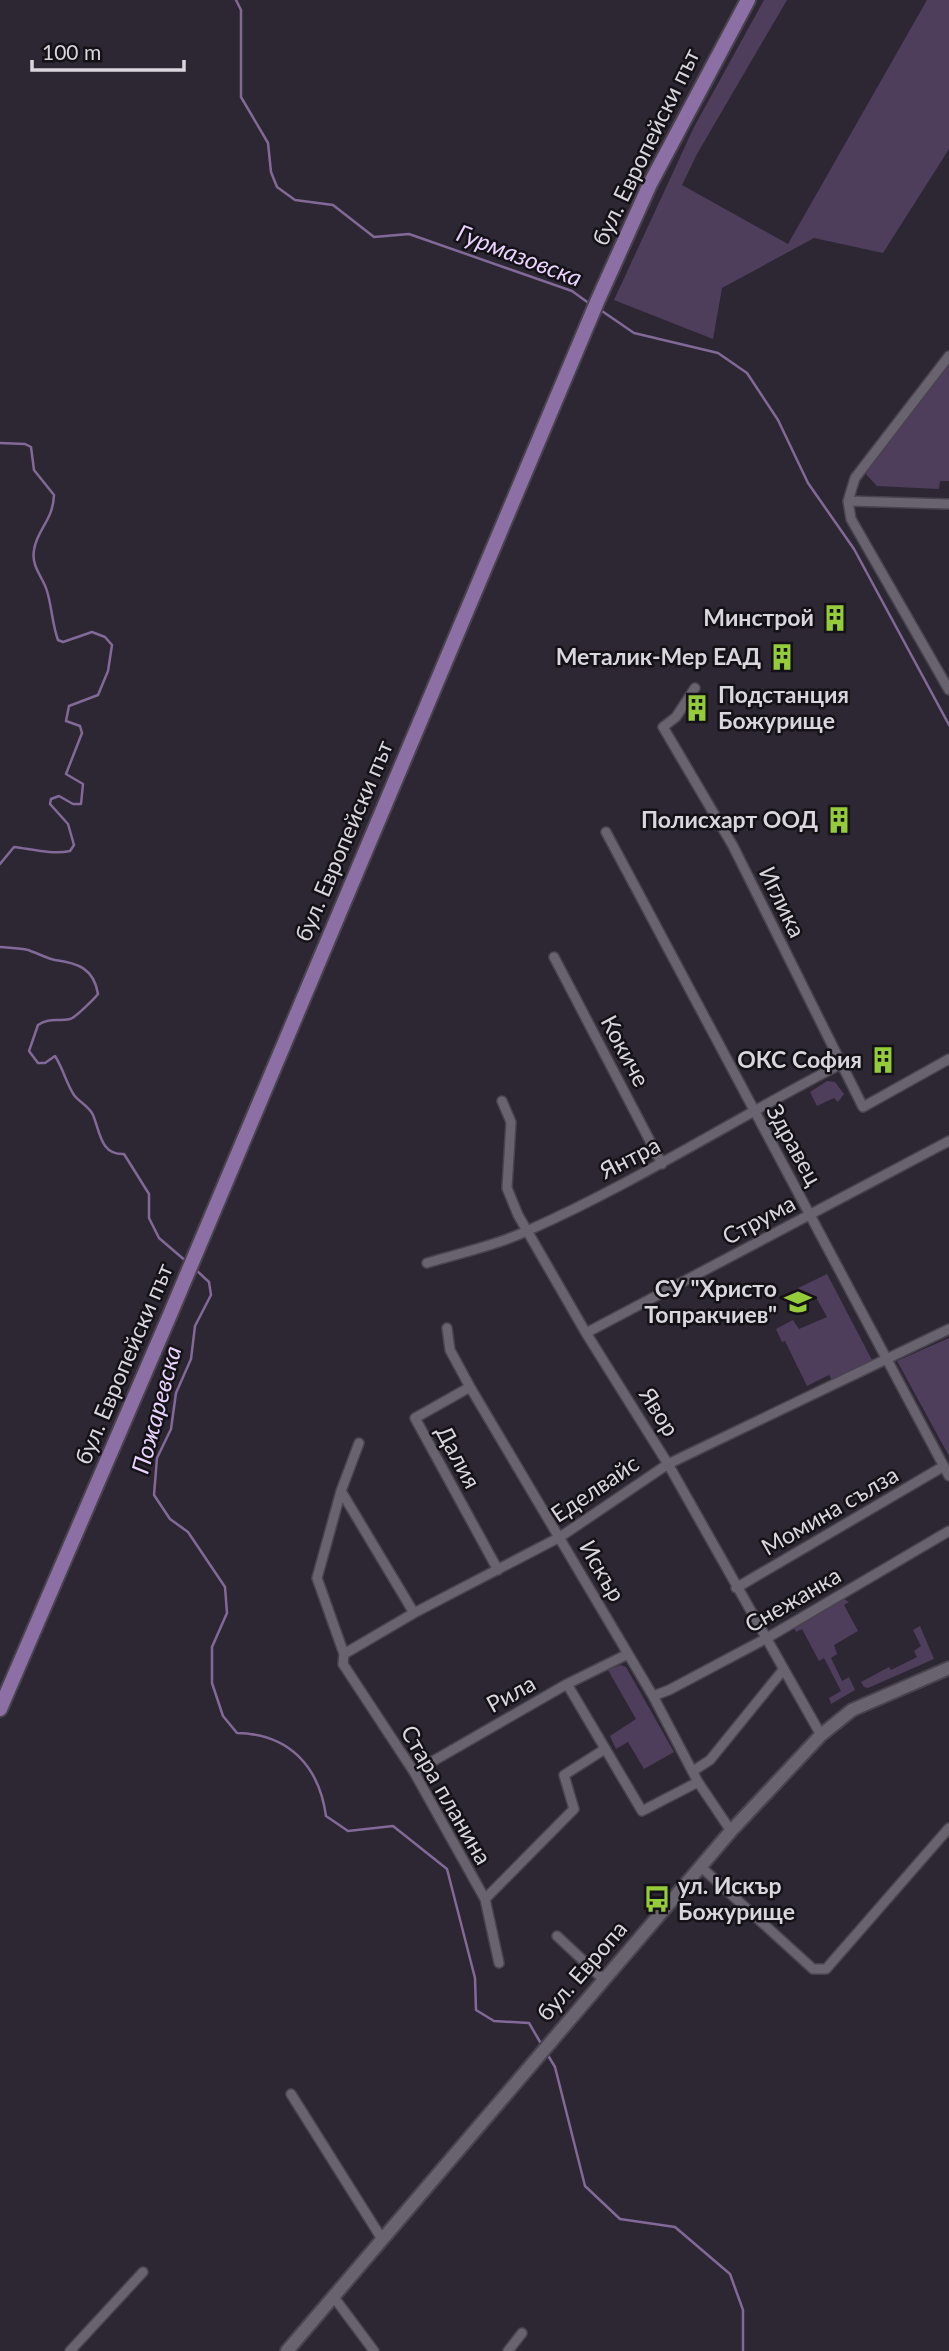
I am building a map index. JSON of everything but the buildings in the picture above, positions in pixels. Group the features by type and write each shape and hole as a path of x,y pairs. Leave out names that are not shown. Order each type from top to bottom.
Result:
{"main road":[{"name":"бул. Европейски път","path":"0,1709 186,1278 594,307 650,184 748,0"}],"street":[{"path":"948,360 855,478 848,501 851,519 949,690"},
{"path":"848,501 949,504"},
{"name":"Иглика","path":"695,688 676,717 663,727 733,846 863,1107 949,1059"},
{"name":"Здравец","path":"606,832 949,1476"},
{"name":"Кокиче","path":"554,957 662,1164"},
{"name":"Янтра","path":"427,1263 527,1231 662,1164 752,1109 841,1064"},
{"name":"Явор","path":"502,1101 511,1122 507,1188 527,1231 586,1333 668,1464 821,1735"},
{"name":"Струма","path":"586,1333 949,1140"},
{"name":"Искър","path":"447,1328 450,1350 470,1387 653,1696 698,1782 731,1831"},
{"name":"Еделвайс","path":"344,1654 414,1613 560,1537 668,1464 949,1329"},
{"name":"Далия","path":"470,1387 415,1418 498,1570"},
{"name":"Стара планина","path":"359,1443 341,1491 317,1578 344,1654 342,1664 414,1772 485,1899 499,1963"},
{"name":"Момина сълза","path":"736,1588 944,1466"},
{"path":"341,1491 414,1613"},
{"name":"Снежанка","path":"653,1696 766,1638 949,1531"},
{"name":"Рила","path":"414,1772 567,1684 628,1654"},
{"name":"бул. Европа","path":"287,2351 700,1866 821,1735 852,1710 949,1668"},
{"path":"693,1771 710,1760 783,1670"},
{"path":"567,1684 642,1811 698,1782"},
{"path":"485,1899 574,1809 564,1775 606,1749"},
{"path":"700,1866 813,1969 826,1969 949,1828"},
{"path":"557,1936 603,1979"},
{"path":"291,2094 382,2239"},
{"path":"70,2351 143,2272"},
{"path":"333,2296 374,2351"},
{"path":"508,2351 522,2333"}],"shaded area":[{"path":"764,0 787,0 697,154 682,185 788,244 927,0 949,0 949,149 883,253 814,238 722,288 713,339 614,300 694,127"},
{"path":"949,362 949,481 940,481 939,489 877,486 864,472"},
{"path":"827,1081 835,1082 844,1094 838,1102 834,1098 817,1106 810,1092"},
{"path":"827,1274 872,1360 832,1380 829,1375 807,1386 785,1341 782,1342 776,1329 793,1320 799,1329 827,1317 817,1299 799,1307 792,1291"},
{"path":"949,1338 949,1456 897,1361"},
{"path":"844,1599 849,1602 844,1605 858,1631 834,1645 837,1654 831,1658 842,1681 849,1677 855,1690 831,1704 829,1698 841,1691 824,1658 819,1661 802,1629 796,1632 794,1628"},
{"path":"920,1626 934,1659 868,1688 864,1687 861,1682 889,1667 891,1670 917,1657 914,1651 921,1646 913,1630"},
{"path":"621,1665 626,1667 674,1752 644,1769 628,1742 616,1749 610,1736 636,1719 608,1670"}],"waterway":[{"name":"Гурмазовска","path":"236,0 241,10 241,97 268,143 271,172 277,187 295,200 333,205 374,237 409,234 572,291 590,304"},
{"name":"Гурмазовска","path":"599,309 634,333 718,353 747,373 778,420 808,483 854,549 949,725"},
{"name":"Пожаревска","path":"0,443 25,444 31,447 34,470 54,495 51,512 38,536 34,556 47,591 58,640 63,642 92,632 105,637 112,645 108,671 98,695 69,706 66,721 80,726 82,733 66,774 83,784 81,804 73,804 59,796 51,799 50,804 68,824 74,845 70,851 56,852 14,847 0,864"},
{"name":"Пожаревска","path":"0,947 28,950 77,965 93,978 98,994 73,1018 46,1021 38,1025 29,1051 38,1063 45,1063 55,1056 74,1095 93,1115 105,1146 110,1151 124,1154 149,1194 149,1218 159,1238 187,1262"},
{"name":"Пожаревска","path":"195,1269 209,1282 211,1295 195,1326 191,1359 176,1393 171,1429 157,1458 154,1495 170,1519 188,1532 225,1587 227,1613 212,1647 212,1683 223,1716 237,1733 272,1739 298,1756 316,1782 326,1816 348,1831 393,1826 447,1869 475,1978 476,2010 494,2021 529,2023 543,2047"},
{"name":"Пожаревска","path":"546,2052 555,2067 585,2186 620,2219 675,2227 730,2274 743,2310 743,2351"}],"place":[{"name":"Минстрой","path":"835,618"},
{"name":"Металик-Мер ЕАД","path":"782,657"},
{"name":"Подстанция Божурище","path":"697,708"},
{"name":"Полисхарт ООД","path":"839,820"},
{"name":"ОКС София","path":"883,1060"},
{"name":"СУ \"Христо Топракчиев\"","path":"798,1302"},
{"name":"ул. Искър Божурище","path":"657,1899"}]}
